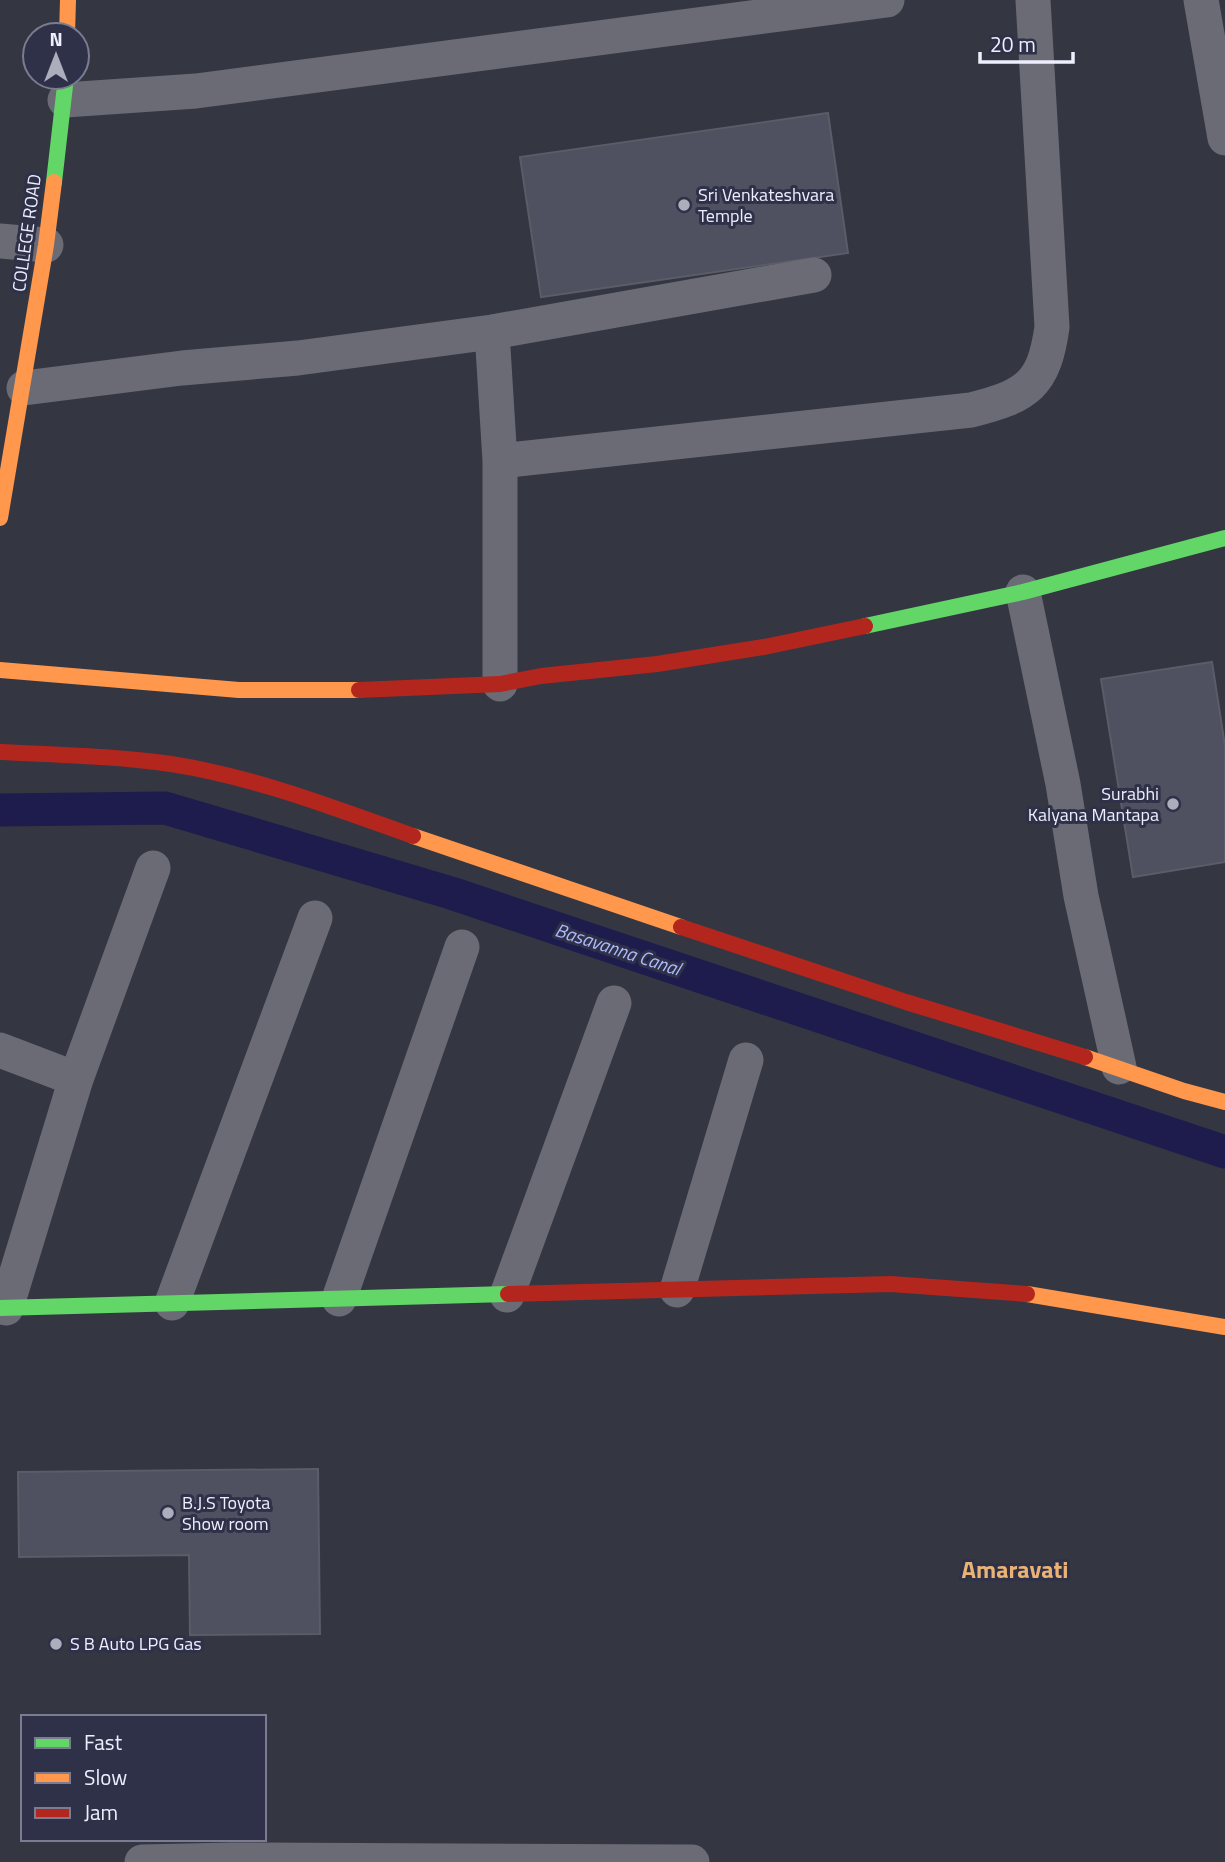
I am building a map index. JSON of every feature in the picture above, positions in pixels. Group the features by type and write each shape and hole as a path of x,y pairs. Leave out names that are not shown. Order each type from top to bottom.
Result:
{"street":[{"path":"67,21 68,0"},
{"path":"91,89 196,91 887,0"},
{"path":"500,461 971,410 998,404 1017,394 1037,378 1048,357 1052,327 1034,0"},
{"path":"1201,0 1225,138"},
{"name":"COLLEGE ROAD","path":"0,518 46,245 65,91"},
{"path":"0,241 46,245"},
{"path":"24,388 182,368 298,358 492,332 814,275"},
{"path":"492,332 500,461 500,684"},
{"path":"0,670 239,690 347,690 500,684 541,676 657,664 764,647 1023,592 1225,538"},
{"path":"1023,592 1063,784 1082,896 1119,1067"},
{"path":"0,752 171,764 227,775 276,789 906,1002 1225,1102"},
{"path":"153,868 76,1079 3,1308 891,1284 1038,1295 1225,1327"},
{"path":"172,1303 315,918"},
{"path":"339,1299 462,947"},
{"path":"508,1295 614,1003"},
{"path":"0,1050 76,1079"},
{"path":"677,1290 746,1060"},
{"path":"142,1862 692,1862"}],"building":[{"name":"Sri Venkateshvara Temple","path":"828,113 848,253 541,297 520,157"},
{"name":"Surabhi Kalyana Mantapa","path":"1212,662 1225,746 1225,862 1133,877 1101,679"},
{"name":"B.J.S Toyota Show room","path":"318,1469 320,1634 190,1635 189,1555 19,1557 18,1472"}],"waterway":[{"name":"Basavanna Canal","path":"0,810 165,808 451,893 1225,1152"}],"traffic: fast":[{"path":"54,182 64,91"},
{"path":"865,626 1023,592 1225,538"},
{"path":"0,1308 508,1294"}],"traffic: slow":[{"path":"67,21 68,0"},
{"path":"0,518 54,182"},
{"path":"0,670 239,690 359,690"},
{"path":"413,836 681,927"},
{"path":"1085,1057 1225,1102"},
{"path":"1027,1294 1225,1327"}],"traffic: jam":[{"path":"359,690 500,684 541,676 657,664 764,647 865,626"},
{"path":"0,752 129,759 202,770 294,794 413,836"},
{"path":"681,927 906,1002 1085,1057"},
{"path":"508,1294 891,1284 1027,1294"}],"place":[{"name":"Sri Venkateshvara Temple","path":"684,205"},
{"name":"Surabhi Kalyana Mantapa","path":"1173,804"},
{"name":"B.J.S Toyota Show room","path":"168,1513"},
{"name":"S B Auto LPG Gas","path":"56,1644"}],"district":[{"name":"Amaravati","path":"1015,1570"}]}
